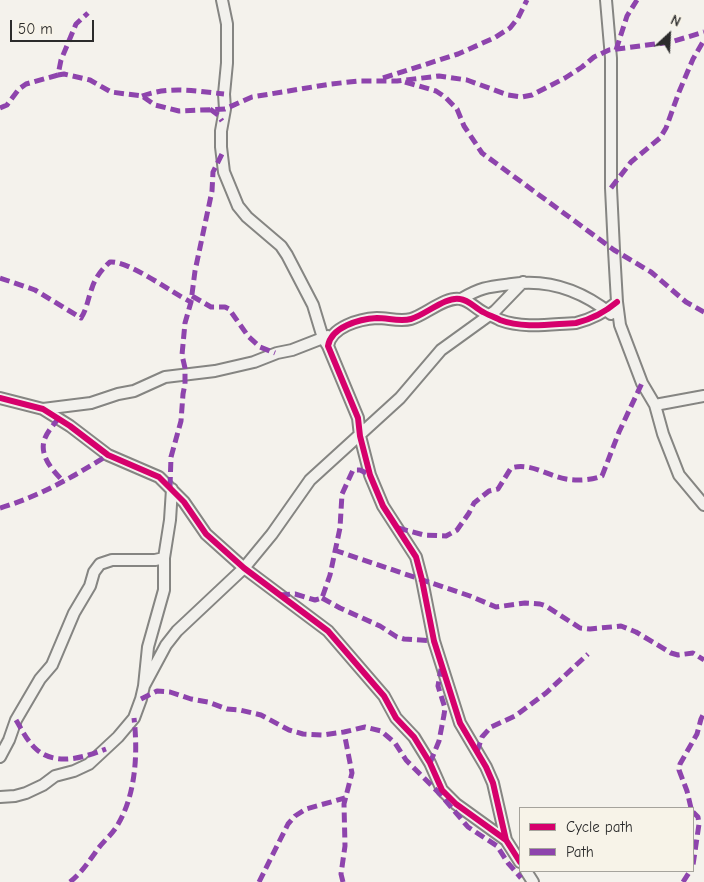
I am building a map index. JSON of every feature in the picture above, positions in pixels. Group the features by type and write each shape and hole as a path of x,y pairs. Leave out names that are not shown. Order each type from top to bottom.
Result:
{"street":[{"path":"222,0 227,24 228,63 221,139 224,172 238,206 246,217 281,246 313,305 326,342 358,418 360,436 370,474 383,506 416,557 434,641 460,723 493,783 506,840 519,860"},
{"path":"606,0 611,58 611,188 620,325 642,383 655,405 663,434 679,474 704,504"},
{"path":"43,409 91,403 134,391 165,377 215,371 254,362 277,353 326,342 342,328 362,321 376,318 403,320 412,318 451,300 461,299 478,289 494,285 523,282 544,283 564,288 583,296 607,310 620,325"},
{"path":"0,797 26,793 43,785 55,776 82,768 89,764 118,737 134,718 144,686 166,645 177,631 244,568 272,534 310,480 400,398 441,350 491,315 523,282"},
{"path":"461,299 502,320 520,325 585,321 607,310 617,302"},
{"path":"655,405 704,396"},
{"path":"0,398 43,409 70,426 108,455 159,477 184,502 189,512 206,534 244,568 328,631 384,696 396,718 414,737 430,763 442,790 456,804 506,840"},
{"path":"144,686 148,647 164,590 164,558 170,520 172,489"},
{"path":"0,756 10,740 16,720 40,679 52,665 74,614 90,586 94,572 100,564 112,560 155,560 164,558"}],"marked path":[{"path":"383,78 458,54 494,38 510,28 518,18 527,0"},
{"path":"616,50 627,16 637,0"},
{"path":"0,108 7,105 19,89 26,84 58,75 61,60 76,24 88,13"},
{"path":"58,75 64,74 90,80 111,92 142,96 155,105 179,111 225,109 252,97 331,84 359,81 397,81 439,76 467,80 508,95 522,97 532,95 565,78 594,57 609,50 671,42 704,32"},
{"path":"611,188 631,162 660,138 666,128 693,59 704,40"},
{"path":"405,82 436,91 445,97 457,109 464,126 482,153 614,250 651,272 686,302 704,312"},
{"path":"142,96 172,90 224,94"},
{"path":"210,109 222,121"},
{"path":"170,487 171,457 181,421 185,384 185,368 182,355 185,323 191,302 195,271 212,191 213,172 222,154"},
{"path":"0,278 35,290 81,318 93,284 99,274 110,262 118,263 139,271 191,302"},
{"path":"192,296 211,307 225,307 229,309 248,336 260,347 275,353"},
{"path":"398,528 424,535 446,536 457,530 474,503 489,491 498,489 511,468 532,468 570,480 602,476 619,432 642,383"},
{"path":"59,418 49,430 43,444 43,450 51,468 64,482"},
{"path":"0,508 29,498 56,485 108,455"},
{"path":"280,595 295,594 315,600 322,598 330,575 340,528 342,494 353,470 360,470 370,475"},
{"path":"334,550 470,596 496,607 525,603 540,604 580,628 621,626 636,632 671,653 678,655 693,653 704,660"},
{"path":"322,598 380,626 397,637 434,641"},
{"path":"477,752 482,737 491,727 515,716 546,693 588,654"},
{"path":"430,763 439,741 445,708 438,686 441,669"},
{"path":"141,699 157,691 170,692 227,709 261,715 289,730 303,734 323,735 365,727 381,731 395,743 406,760 440,794 468,827 497,846 521,878"},
{"path":"691,807 679,770 680,764 697,734 704,713"},
{"path":"70,882 81,872 100,846 115,830 123,814 132,787 134,774 136,745 134,718"},
{"path":"16,720 33,746 52,758 71,759 106,749"},
{"path":"343,882 341,874 345,846 344,804 352,773 344,732"},
{"path":"259,882 288,824 295,816 306,809 345,798"},
{"path":"694,813 698,817 699,824 694,858"},
{"path":"683,882 689,872"}],"cycle path":[{"path":"519,860 506,840 493,783 486,767 460,723 434,641 416,557 383,506 370,475 360,436 358,418 328,346 334,334 354,322 377,318 407,320 423,314 448,300 454,299 466,301 500,320 528,325 576,323 598,315 617,302"},
{"path":"0,398 43,409 70,426 108,455 159,477 184,502 206,534 244,568 328,631 384,696 396,718 414,737 430,763 442,790 456,804 506,840"}]}
